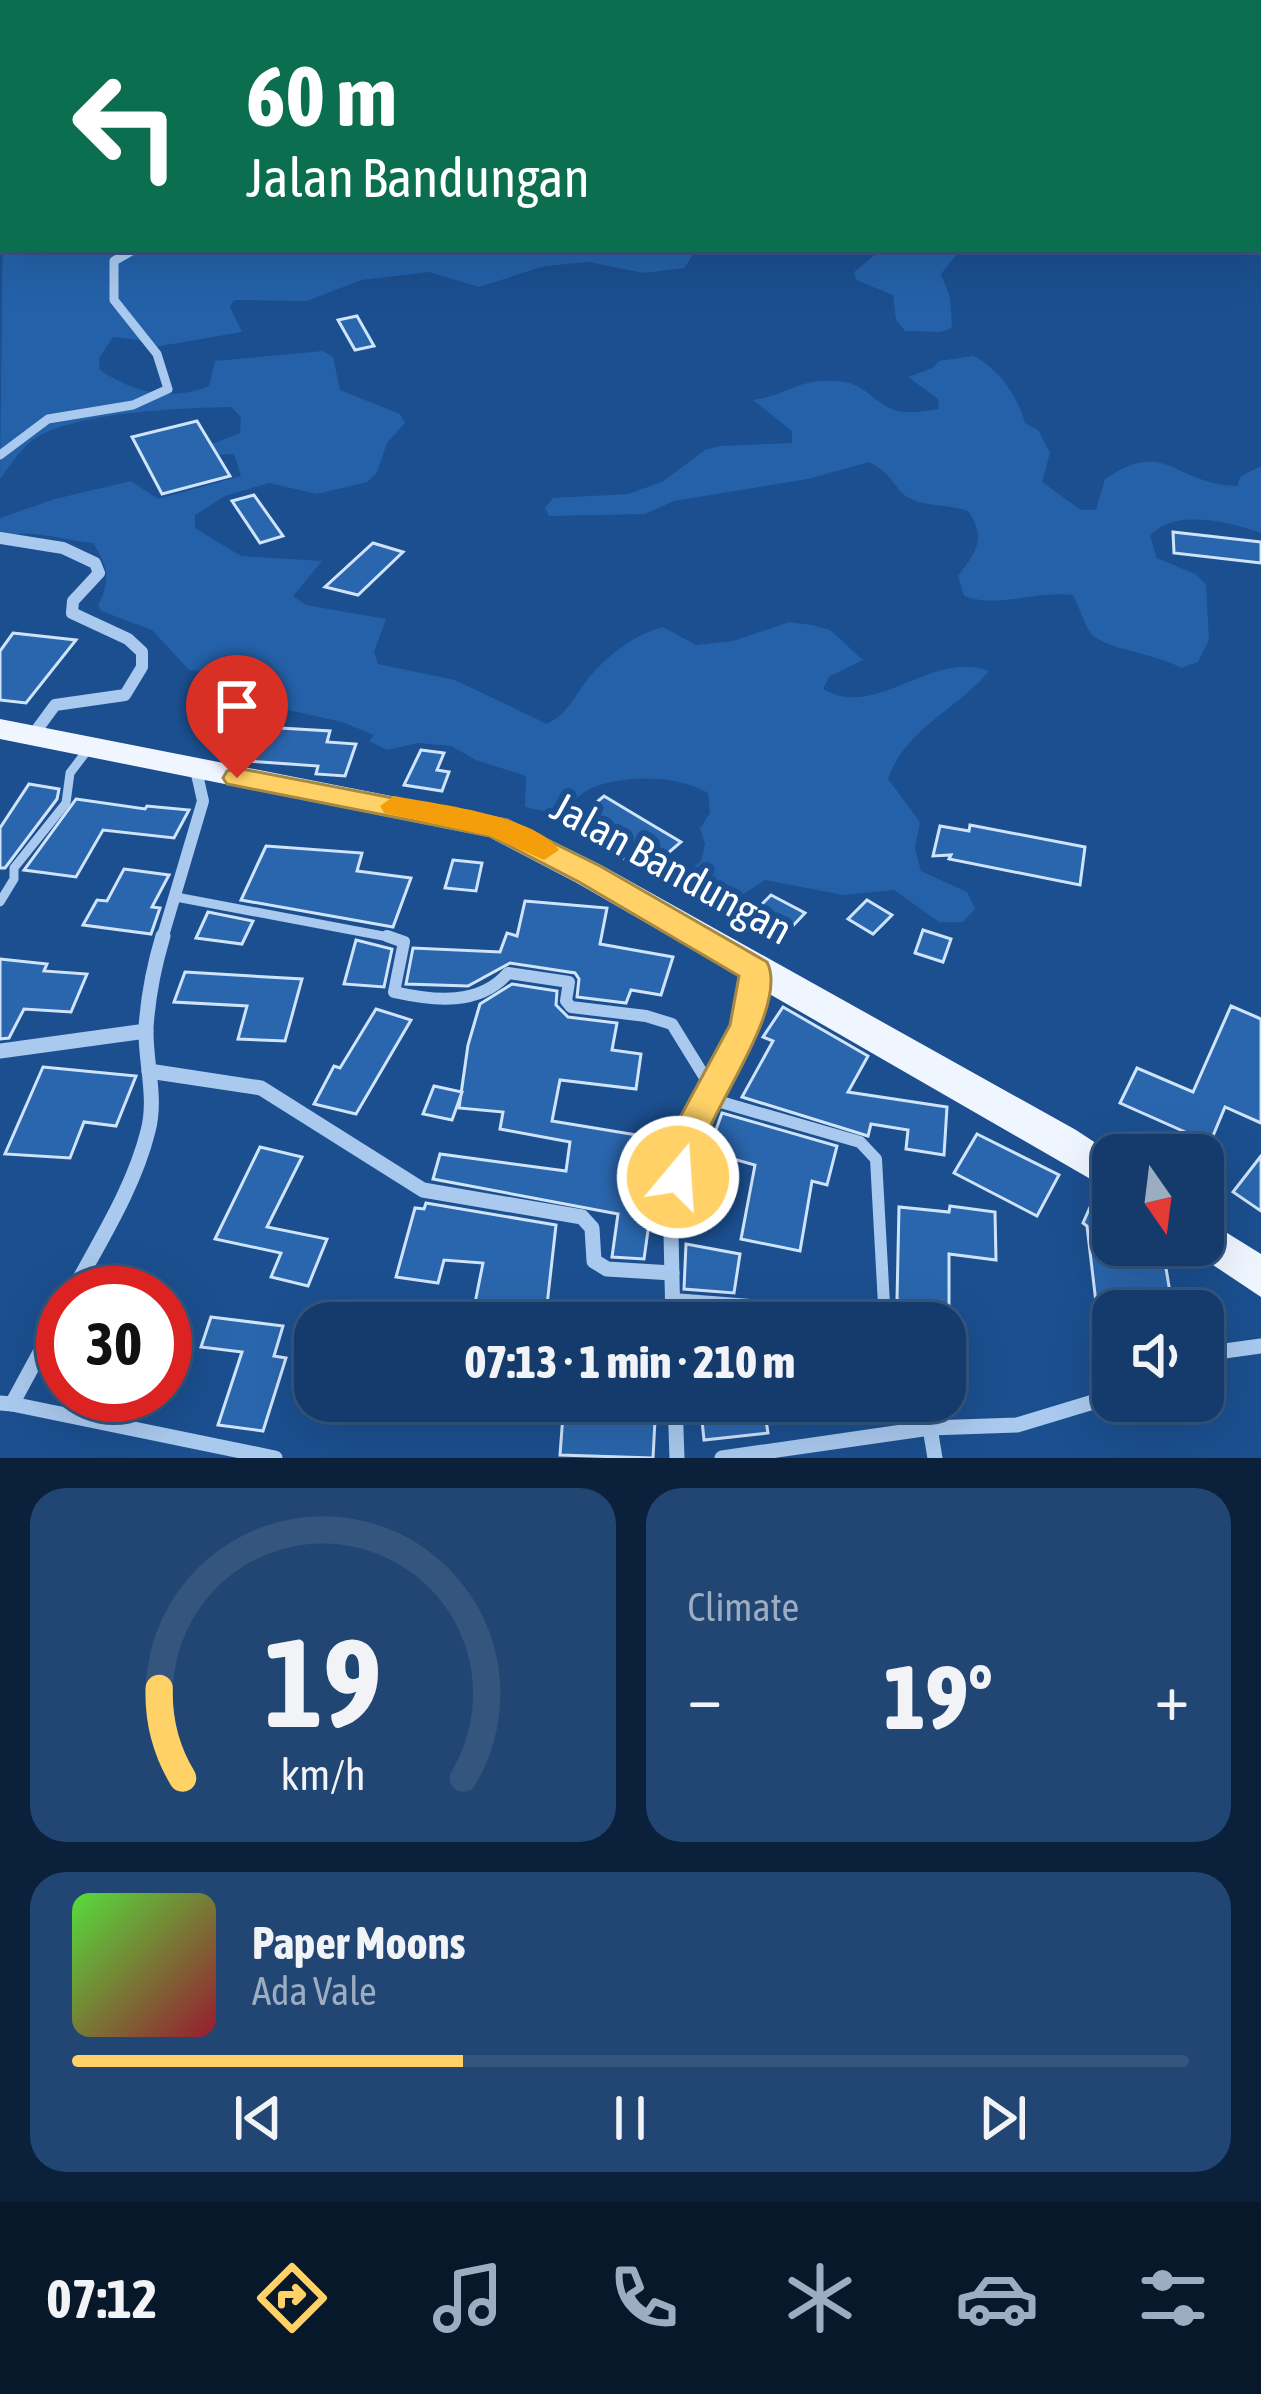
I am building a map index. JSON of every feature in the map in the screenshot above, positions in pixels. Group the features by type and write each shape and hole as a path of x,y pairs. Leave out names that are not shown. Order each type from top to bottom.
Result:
{"main road":[{"name":"Jalan Bandungan","path":"17,732 497,827 589,874 1092,1163"},
{"path":"1224,1251 1261,1277"}],"street":[{"path":"0,455 48,419 133,405 168,389 157,354 113,300 114,261 130,252"},
{"path":"0,538 63,548 95,563 99,573 73,601 72,614 128,639 142,652 142,667 124,695 55,705 17,732"},
{"path":"86,1266 122,1197 149,1130 146,1031 153,969 203,801 196,770"},
{"path":"672,1302 678,1177 689,1134 746,1025 756,970"},
{"path":"0,1051 102,1041 146,1031"},
{"path":"149,1071 261,1088 423,1190 582,1217 592,1228 594,1261 607,1269 672,1273"},
{"path":"1224,1351 1261,1346"},
{"path":"36,1355 6,1404 274,1458"},
{"path":"722,1458 930,1428 1017,1425 1092,1402"},
{"path":"676,1422 677,1458"},
{"path":"930,1428 935,1458"}],"lane":[{"path":"0,902 14,879 14,868 66,802 70,773 92,744"},
{"path":"176,897 293,922 397,937 404,943 394,992 406,996 477,996 494,990 508,973 569,982 566,1000 571,1007 618,1016 657,1015 680,1030 709,1093 860,1142 876,1159 883,1302"},
{"path":"672,1299 704,1302"},
{"path":"904,1422 906,1433"}],"shaded area":[{"path":"3,252 695,252 684,268 643,273 589,262 545,266 479,287 429,272 361,280 307,301 234,300 230,307 242,332 149,348 139,340 113,337 99,358 100,370 125,384 166,394 209,386 215,361 323,351 333,357 340,390 400,414 405,423 387,443 377,472 367,482 317,494 269,483 225,496 195,515 195,528 241,556 322,561 293,596 306,605 386,619 374,652 378,664 455,680 547,724 615,652 663,627 696,645 733,641 789,622 830,630 863,660 830,676 823,689 843,697 884,692 946,669 989,671 919,733 888,779 920,822 915,848 921,871 967,892 975,909 963,922 939,922 894,890 843,895 765,880 728,904 684,890 683,875 701,861 705,844 700,828 710,813 708,793 697,787 671,780 629,779 590,789 563,809 525,807 526,776 476,760 451,746 418,743 387,750 369,741 374,735 342,722 270,706 273,677 189,670 152,630 101,611 98,605 106,574 93,543 34,534 0,537 0,518 55,499 131,481 158,499 241,476 234,454 210,455 202,448 240,433 241,417 231,407 126,414 69,424 29,443 0,479"},
{"path":"878,252 959,252 941,274 950,297 952,328 905,331 896,320 893,295 856,280 854,272"},
{"path":"973,356 999,376 1025,423 1038,430 1050,453 1042,482 1081,510 1096,510 1105,479 1143,462 1237,486 1241,476 1261,466 1261,533 1187,520 1160,527 1150,536 1157,558 1195,574 1206,584 1209,640 1198,662 1181,668 1096,638 1073,595 990,601 964,596 958,576 978,537 968,511 911,499 869,462 808,479 674,501 645,514 549,516 545,508 553,498 628,494 662,482 705,450 720,446 792,443 792,431 753,400 805,384 851,383 898,411 939,409 938,399 908,377 939,361"}],"building":[{"path":"357,316 374,346 355,350 338,320"},
{"path":"197,421 230,476 162,494 132,437"},
{"path":"254,495 283,536 260,543 232,501"},
{"path":"1173,532 1261,542 1261,563 1174,553"},
{"path":"373,543 403,552 358,595 325,587"},
{"path":"13,633 76,640 26,703 0,700 0,651"},
{"path":"246,726 330,731 327,742 356,744 345,776 316,774 318,766 232,760"},
{"path":"421,750 444,753 437,770 449,772 442,791 404,785"},
{"path":"29,784 59,789 57,799 5,868 0,868 0,828"},
{"path":"604,796 681,842 646,872 569,825"},
{"path":"76,799 189,810 174,838 103,830 76,877 24,870"},
{"path":"970,825 1085,847 1080,885 949,859 951,855 933,856 940,826 969,831"},
{"path":"266,846 362,853 357,871 411,878 393,927 241,900"},
{"path":"453,860 482,863 476,891 445,888"},
{"path":"124,869 169,875 152,907 160,908 151,934 83,925 97,900 107,901"},
{"path":"771,895 805,913 786,933 752,914"},
{"path":"867,900 892,915 873,934 848,919"},
{"path":"525,901 607,908 600,944 673,957 661,995 631,990 626,1003 577,997 575,973 510,963 468,986 406,984 413,948 500,952 507,933 517,936"},
{"path":"208,912 253,921 242,944 196,938"},
{"path":"923,930 951,939 943,962 915,953"},
{"path":"356,940 392,949 384,987 344,984"},
{"path":"0,959 47,964 44,971 87,974 71,1012 24,1009 9,1038 0,1039"},
{"path":"185,972 302,979 285,1041 238,1039 247,1006 174,1002"},
{"path":"512,984 557,991 556,1005 568,1017 617,1023 612,1050 641,1054 636,1089 560,1080 552,1121 661,1139 644,1259 612,1257 618,1214 433,1179 440,1154 566,1171 570,1142 500,1129 503,1112 459,1108 468,1045 480,1004"},
{"path":"1231,1006 1261,1019 1261,1123 1225,1107 1214,1134 1190,1134 1120,1103 1137,1068 1193,1092"},
{"path":"783,1007 868,1056 848,1092 947,1107 944,1155 906,1149 908,1130 871,1124 868,1136 742,1097 773,1041 763,1037"},
{"path":"376,1009 411,1020 356,1114 314,1104 334,1066 340,1068"},
{"path":"43,1067 136,1076 116,1126 84,1122 70,1158 5,1154"},
{"path":"434,1086 462,1092 452,1120 423,1114"},
{"path":"722,1113 837,1146 827,1185 812,1181 800,1251 741,1239 755,1165 708,1152"},
{"path":"977,1134 1059,1175 1037,1216 954,1173"},
{"path":"260,1147 302,1157 267,1227 327,1239 308,1286 271,1277 281,1253 215,1239"},
{"path":"1261,1156 1261,1211 1233,1192"},
{"path":"426,1203 556,1225 547,1302 475,1302 483,1263 444,1260 438,1283 396,1277 415,1208 424,1209"},
{"path":"1092,1203 1092,1266 1166,1266 1170,1290 1095,1290 1083,1223"},
{"path":"950,1206 995,1212 996,1260 949,1254 949,1302 897,1300 899,1207 949,1212"},
{"path":"686,1244 740,1254 734,1293 684,1289"},
{"path":"211,1317 283,1326 274,1356 286,1358 263,1431 218,1425 242,1352 201,1347"},
{"path":"562,1422 655,1422 653,1458 560,1455"},
{"path":"702,1422 766,1422 768,1433 704,1440"}],"slow traffic":[{"path":"394,806 497,827 544,850"}],"route":[{"path":"237,778 497,827 756,970 746,1025 689,1134 678,1177"}]}
